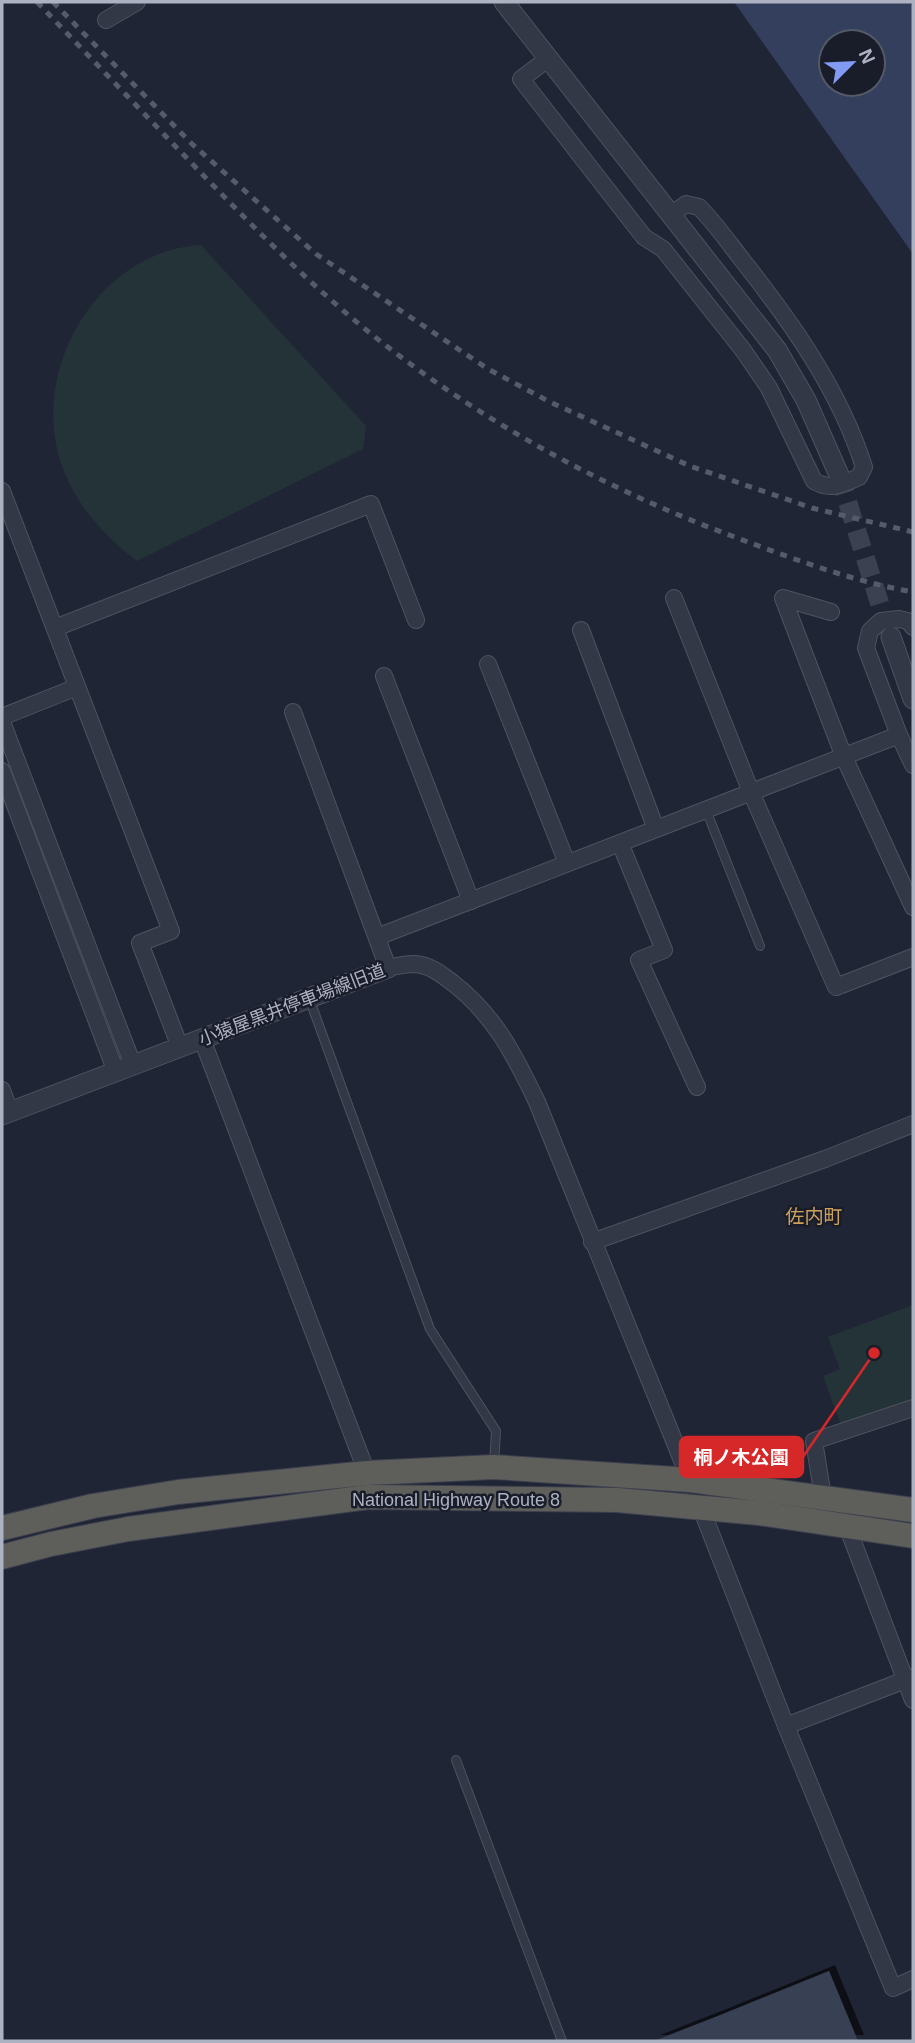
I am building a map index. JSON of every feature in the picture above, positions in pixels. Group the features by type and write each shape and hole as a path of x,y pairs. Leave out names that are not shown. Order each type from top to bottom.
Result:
{"highway":[{"name":"National Highway Route 8","path":"2,1528 93,1506 178,1492 368,1473 494,1467 690,1480 913,1510"},
{"name":"National Highway Route 8","path":"2,1557 128,1529 368,1497 617,1500 701,1506 913,1536"}],"street":[{"path":"106,20 137,2"},
{"path":"504,2 777,351 821,430 839,475"},
{"path":"549,58 522,79 644,237 663,249 743,350 769,388 814,481 823,487 833,488 859,477 864,467 843,415 793,327 699,207 686,204 672,214"},
{"path":"2,491 171,931 140,943 180,1047"},
{"path":"55,628 371,504 415,620"},
{"path":"674,598 751,792 836,987 913,957"},
{"path":"831,612 783,598 844,757 913,907"},
{"path":"913,626 908,621 899,619 881,621 870,632 866,648 913,765"},
{"path":"581,630 656,828"},
{"path":"891,637 913,699"},
{"path":"488,664 567,863"},
{"path":"384,676 471,901"},
{"path":"77,687 2,720 125,1068"},
{"path":"293,712 388,968"},
{"path":"377,937 899,735"},
{"path":"2,771 125,1068"},
{"path":"620,843 664,950 639,960 697,1087"},
{"name":"小猿屋黒井停車場線旧道","path":"6,1114 388,968 413,964 428,967 441,973 468,995 496,1025 515,1055 537,1102 893,1988 913,1979"},
{"path":"202,1039 368,1473"},
{"path":"2,1090 6,1114"},
{"path":"592,1242 812,1164 913,1124"},
{"path":"823,1497 814,1441 913,1408"},
{"path":"847,1527 909,1678 913,1700"},
{"path":"786,1727 909,1678"}],"lane":[{"path":"706,810 760,946"},
{"path":"309,998 430,1328 496,1431 494,1467"},
{"path":"456,1760 562,2041"}],"shaded area":[{"path":"201,245 366,426 363,449 137,561 92,519 68,480 54,429 55,392 64,356 80,322 102,293 131,269 164,252"},
{"path":"913,1305 913,1401 841,1425 823,1376 840,1369 828,1337"}],"water":[{"path":"734,2 909,2 913,7 913,254"}],"building":[{"path":"829,1971 858,2041 654,2041 723,2014"}],"tunnel":[{"path":"839,475 890,636"}],"railway":[{"path":"37,2 288,260 374,336 443,387 562,460 646,501 799,560 867,582 913,592"},
{"path":"53,2 191,143 316,254 488,369 550,402 690,466 812,508 913,532"}],"place":[{"name":"桐ノ木公園","path":"874,1353"}],"district":[{"name":"佐内町","path":"814,1216"}]}
